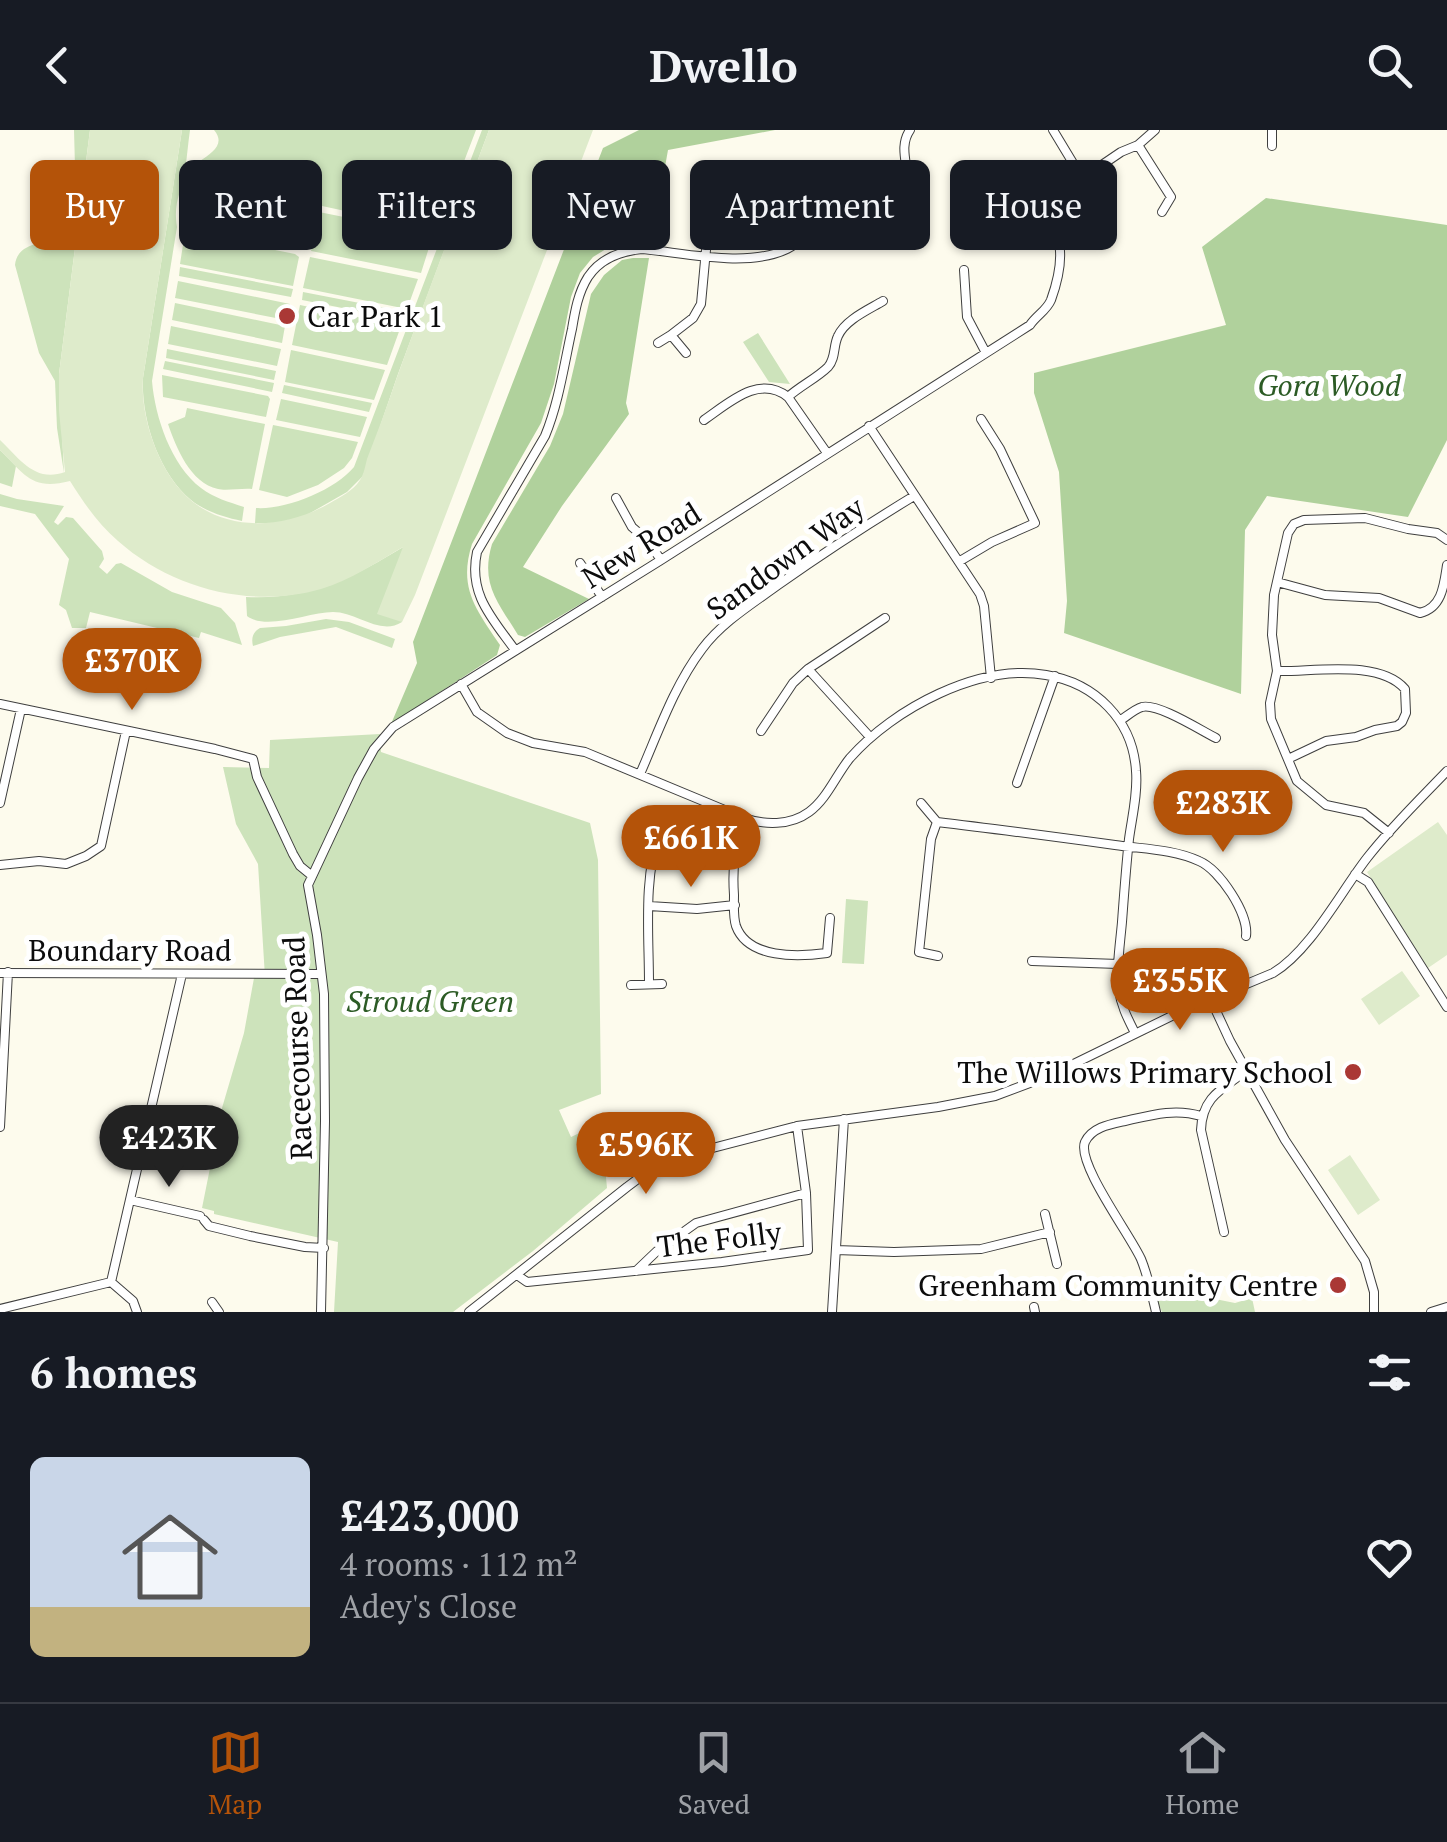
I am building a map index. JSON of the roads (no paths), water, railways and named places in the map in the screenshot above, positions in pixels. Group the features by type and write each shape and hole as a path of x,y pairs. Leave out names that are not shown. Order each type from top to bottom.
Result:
{"street":[{"path":"514,650 476,589 477,552 553,416 578,298 594,268 617,254 642,249 755,259 790,247 841,213 860,208 886,209 898,203 908,183 903,149 910,130"},
{"path":"1054,130 1072,160"},
{"path":"1109,160 1155,130"},
{"path":"1272,130 1272,146"},
{"path":"1138,144 1171,198"},
{"path":"1171,198 1185,200"},
{"path":"1162,212 1171,198"},
{"path":"658,342 672,335 698,311 707,250"},
{"name":"New Road","path":"311,875 374,749 393,727 1030,325 1050,302 1059,250"},
{"path":"964,270 967,317 986,353"},
{"path":"788,396 826,368 834,355 836,338 846,324 883,301"},
{"path":"672,335 686,353"},
{"path":"704,420 752,390 782,391 827,453"},
{"path":"960,561 992,542 1038,527 981,419"},
{"path":"869,426 980,594 991,678"},
{"name":"Sandown Way","path":"640,774 702,648 744,610 799,570 914,496"},
{"path":"616,498 632,527 661,560"},
{"path":"1389,833 1364,813 1326,805 1296,781 1271,718 1276,671 1272,616 1277,582 1288,534 1298,522 1309,518 1365,518 1437,533 1447,540"},
{"path":"580,563 602,597"},
{"path":"1277,582 1325,594 1379,598 1426,613 1435,607 1447,565"},
{"path":"761,731 808,669 885,618"},
{"path":"808,669 870,737"},
{"path":"1276,671 1354,669 1393,678 1406,689 1406,713 1397,726 1356,738 1326,741 1288,759"},
{"path":"461,684 477,712 507,733 533,743 585,752 744,818 779,823 809,812 870,737 929,698 960,686 1024,673 1055,676 1088,689 1120,720 1128,734 1136,767 1118,964 1122,1001 1134,1033"},
{"path":"1017,783 1055,676"},
{"name":"Racecourse Road","path":"0,704 253,759 292,854 311,875 308,889 324,994 321,1312"},
{"path":"1120,720 1143,706 1170,714 1216,738"},
{"path":"0,803 21,710"},
{"path":"0,865 38,861 66,864 101,846 126,731"},
{"path":"1196,743 1202,731"},
{"path":"469,1312 655,1166 678,1156 797,1126 938,1108 995,1096 1051,1075 1134,1033 1285,966 1389,833 1447,771"},
{"path":"921,803 937,822 1176,854 1201,861 1221,878 1234,898 1246,936"},
{"path":"744,818 733,855 736,926 745,938 768,952 827,953 830,918"},
{"path":"937,822 919,952 938,956"},
{"path":"649,984 648,906 656,828 674,836"},
{"path":"1355,874 1368,882 1447,1008"},
{"path":"648,906 698,909 734,905"},
{"path":"1032,961 1118,964"},
{"path":"0,1127 4,972"},
{"name":"Boundary Road","path":"4,972 320,974"},
{"path":"112,1282 182,974"},
{"path":"632,985 662,984"},
{"path":"1212,1000 1285,1140 1365,1260 1374,1292 1374,1312"},
{"path":"1224,1232 1201,1116 1212,1096 1246,1071"},
{"path":"1156,1312 1142,1262 1102,1192 1084,1148 1086,1140 1100,1127 1176,1110 1201,1116"},
{"path":"832,1312 844,1120"},
{"name":"The Folly","path":"517,1275 527,1282 808,1250 806,1193 797,1126"},
{"name":"The Folly","path":"636,1271 696,1223 806,1193"},
{"path":"130,1200 202,1218 209,1226 324,1248"},
{"path":"1045,1214 1057,1264"},
{"path":"836,1250 981,1250 1050,1232"},
{"path":"0,1309 112,1282"},
{"path":"112,1282 133,1301 136,1312"},
{"path":"212,1302 219,1312"},
{"path":"1431,1312 1447,1308"}],"place":[{"name":"Car Park 1","path":"287,316"},
{"name":"The Willows Primary School","path":"1353,1072"},
{"name":"Greenham Community Centre","path":"1338,1285"}],"park label":[{"name":"Gora Wood","path":"1329,385"},
{"name":"Stroud Green","path":"430,1001"}]}
